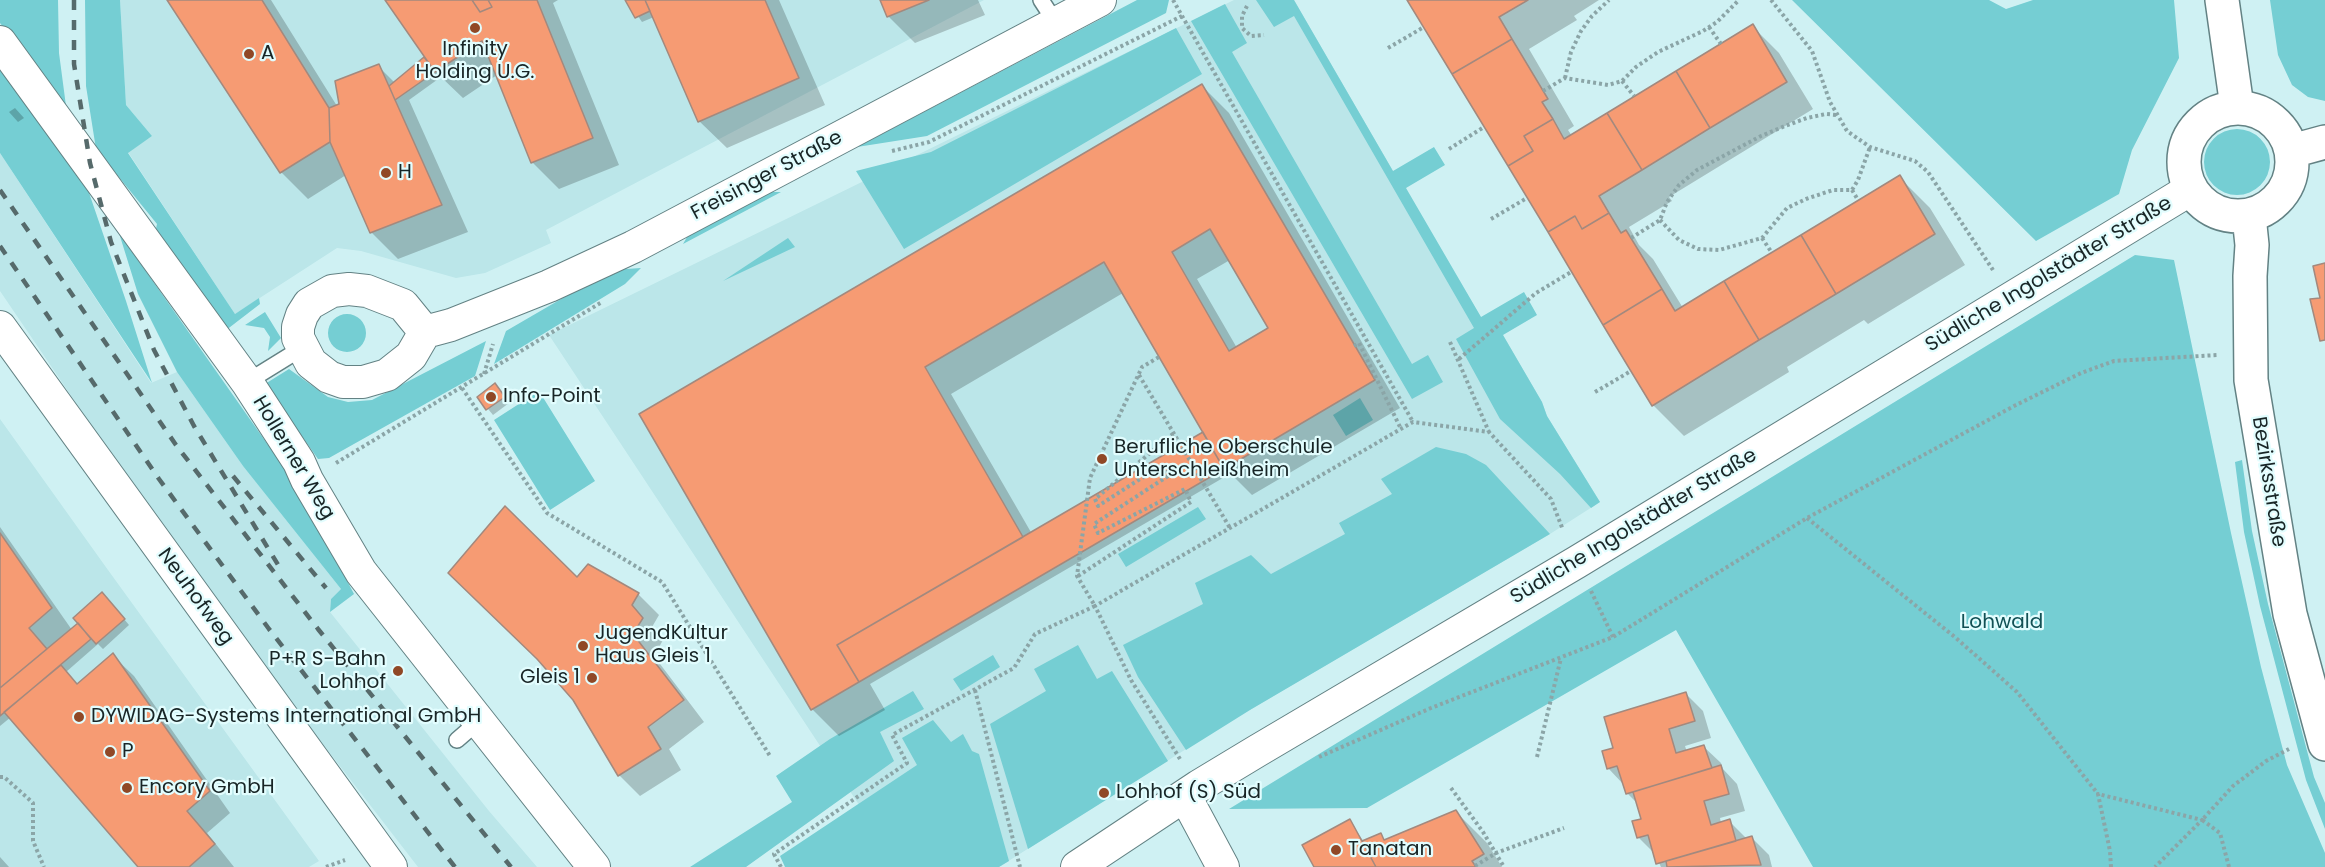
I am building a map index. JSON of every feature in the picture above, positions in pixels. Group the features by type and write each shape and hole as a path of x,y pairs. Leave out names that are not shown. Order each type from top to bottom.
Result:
{"street":[{"name":"Freisinger Straße","path":"425,332 452,325 549,286 633,247 1049,12 1100,0"},
{"path":"2222,0 2237,107 2252,109 2272,119 2287,137 2292,151 2293,168 2288,185 2278,199 2265,210 2249,216"},
{"name":"Hollerner Weg","path":"0,42 247,382 299,462 307,480 362,572 468,731 594,867"},
{"name":"Südliche Ingolstädter Straße","path":"2237,107 2218,111 2202,121 2191,135 2184,153 2185,172 2191,189 2202,202 2216,212 2232,217 2249,216"},
{"path":"2292,151 2325,142"},
{"name":"Südliche Ingolstädter Straße","path":"1077,867 1185,795 1577,562 2191,189"},
{"name":"Bezirksstraße","path":"2249,216 2252,244 2250,271 2251,380 2290,614 2325,744"},
{"path":"349,289 367,291 403,305 425,332 411,356 395,369 387,375 363,382 344,382 329,377 311,363 298,338 298,327 309,304 332,291 349,289"},
{"name":"Neuhofweg","path":"0,327 391,867"},
{"path":"1185,795 1223,867"}],"lane":[{"path":"247,382 302,348"}],"path":[{"path":"1173,0 1413,422"},
{"path":"1565,78 1571,52 1581,31 1592,16 1609,0"},
{"path":"1543,91 1565,78 1608,85 1622,81 1636,67 1658,52 1709,27 1739,0"},
{"path":"1771,0 1812,51 1830,102 1846,131 1870,147 1915,161 1928,172 2011,299"},
{"path":"1247,6 1242,16 1242,28 1251,36 1264,35"},
{"path":"885,152 929,142 1182,16"},
{"path":"1388,48 1424,27"},
{"path":"1709,27 1720,44"},
{"path":"1622,81 1634,96"},
{"path":"1631,238 1660,220 1667,202 1679,185 1697,170 1785,126 1826,114 1838,115"},
{"path":"1449,148 1484,127"},
{"path":"1852,190 1870,147"},
{"path":"1660,220 1679,240 1698,249 1719,250 1762,238 1787,208 1806,199 1833,190 1852,190"},
{"path":"1852,190 1858,200"},
{"path":"1491,219 1527,198"},
{"path":"1762,238 1772,252"},
{"path":"1459,359 1536,293 1571,272"},
{"path":"307,480 609,297"},
{"path":"1450,342 1489,432 1551,499 1577,562 1613,637"},
{"path":"1354,346 1359,344 1401,429"},
{"path":"1317,757 1431,708 1613,637 1807,518 2016,405 2081,373 2114,361 2222,355"},
{"path":"1159,357 1142,367 1138,374 1090,478 1077,576 1095,606 1131,680 1180,759"},
{"path":"1594,392 1631,371"},
{"path":"1138,374 1230,528"},
{"path":"462,388 547,513 662,582 770,756"},
{"path":"781,867 774,854 907,763 892,735 1014,668 1035,634 1095,606 1413,422 1489,432"},
{"path":"1077,576 1191,502 1185,489 1098,533 1094,524 1168,476 1162,465 1098,506 1095,499 1174,433"},
{"path":"1807,518 1956,638 2017,692 2098,794 2110,851 2111,867"},
{"path":"1537,758 1561,657"},
{"path":"975,690 1020,867"},
{"path":"2155,867 2233,786 2266,761 2289,749"},
{"path":"0,777 4,777 33,803 33,841 44,867"},
{"path":"1451,788 1483,832 1504,867"},
{"path":"2098,794 2202,820 2220,833 2229,867"},
{"path":"1475,866 1496,853 1564,828"}],"shaded area":[{"path":"120,0 984,0 546,230 551,243 485,273 456,278 361,251 337,248 235,314 128,152 152,136 126,105"},
{"name":"Berufliche Oberschule Unterschleißheim","path":"1234,0 1294,0 1481,317 1503,335 1542,402 1547,416 1600,502 1550,534 1229,722 999,867 900,867 549,335"},
{"path":"0,153 151,383 177,372 243,466 341,589 331,599 330,612 489,811 537,867 418,867 199,584 0,291"},
{"path":"0,419 319,861 309,867 0,867"}],"green space":[{"path":"0,0 58,0 59,53 66,106 0,23"},
{"path":"85,0 120,0 126,105 152,136 128,153 235,314 259,298 260,304 221,334 154,238 157,224 96,149 86,86"},
{"path":"1137,0 1169,0 1166,13 927,136 857,147"},
{"path":"1256,0 1294,0 1393,171 1434,147 1445,165 1406,188 1481,317 1524,292 1537,315 1503,335 1542,402 1547,416 1600,502 1591,508 1560,474 1500,419 1456,339 1474,328 1294,16 1274,27"},
{"path":"1792,0 1989,0 2006,9 2033,0 2174,0 2179,58 2132,150 2119,194 2036,241"},
{"path":"2270,0 2325,0 2325,101 2308,97 2292,85 2278,55"},
{"path":"1225,4 1247,43 1232,52 1412,364 1428,355 1443,382 1412,399 1191,21"},
{"path":"1176,28 1202,74 904,249 856,171 931,152"},
{"path":"0,64 85,181 152,383 0,153"},
{"path":"2237,129 2250,132 2260,139 2267,149 2270,162 2267,175 2260,185 2250,192 2237,195 2224,192 2214,185 2207,175 2204,162 2207,149 2214,139 2224,132"},
{"path":"767,192 781,192 683,244 690,232"},
{"path":"119,233 299,489 354,594 330,612 331,599 341,589 243,466 177,372 138,294"},
{"path":"788,238 795,247 723,281"},
{"name":"Lohwald","path":"2135,255 2174,260 2261,667 2287,765 2325,853 2325,867 1813,867 1676,630 1367,808 1229,809"},
{"path":"641,268 625,284 494,364 506,331 611,270"},
{"path":"265,312 281,338 268,351 270,337 264,328 245,325"},
{"path":"347,314 361,319 366,333 361,347 347,352 333,347 328,333 333,319"},
{"path":"486,341 475,376 329,458 318,459 265,384 289,369 328,397 348,402 372,400"},
{"path":"539,391 595,481 550,510 494,420"},
{"path":"1360,398 1373,420 1346,436 1333,415"},
{"path":"1436,447 1466,454 1486,465 1550,534 1186,750 1138,677 1123,645 1203,604 1195,583 1251,555 1271,574 1345,534 1339,523 1392,494 1381,479"},
{"path":"2242,460 2252,531 2268,604 2314,777 2325,803 2325,829 2306,780 2260,606 2244,532 2235,462"},
{"path":"1198,507 1206,519 1126,567 1118,554"},
{"path":"1078,645 1097,679 1112,671 1168,761 1028,849 990,724 1046,691 1034,669"},
{"path":"993,655 1000,667 961,691 953,679"},
{"path":"913,691 924,709 880,732 894,761 746,867 690,867 792,802 776,776 830,739"},
{"path":"933,720 951,742 963,734 972,751 979,754 1009,861 999,867 785,867 780,856 917,765 902,738"}],"building":[{"name":"A","path":"167,0 262,0 329,108 330,142 280,173"},
{"path":"385,0 472,0 480,12 492,7 488,0 537,0 593,138 531,163 482,41 435,72"},
{"path":"472,0 488,0 492,7 480,12"},
{"path":"625,0 645,0 650,11 635,18"},
{"path":"645,0 765,0 799,78 698,122"},
{"path":"880,0 929,0 887,17"},
{"path":"1407,0 1528,0 1499,17 1512,39 1452,74"},
{"path":"1753,24 1787,82 1710,128 1676,71"},
{"path":"1512,39 1548,99 1542,102 1553,119 1524,136 1533,151 1508,166 1452,74"},
{"path":"424,57 435,72 395,100 389,86"},
{"name":"H","path":"379,64 442,205 370,233 330,142 329,108 339,104 335,81"},
{"path":"1676,71 1710,128 1642,170 1607,113"},
{"path":"1202,84 1375,380 1224,469 1104,262 925,367 1023,537 837,645 859,682 811,710 639,414","holes":["1210,229 1268,328 1229,351 1172,252"]},
{"path":"1607,113 1642,170 1599,196 1609,213 1582,229 1575,216 1548,232 1508,166 1533,151 1524,136 1553,119 1564,139"},
{"path":"1900,175 1935,234 1836,294 1801,235"},
{"path":"1609,213 1621,233 1626,230 1662,289 1603,325 1548,232 1575,216 1582,229"},
{"path":"1801,235 1836,294 1759,340 1724,281"},
{"path":"2325,263 2325,340 2320,341 2310,299 2320,298 2313,266"},
{"path":"1724,281 1759,340 1652,406 1603,325 1662,289 1675,311"},
{"name":"Info-Point","path":"495,383 505,397 486,410 477,397"},
{"path":"1203,432 1224,469 859,682 837,645"},
{"name":"JugendKultur Haus Gleis 1","path":"505,506 577,577 588,564 639,593 632,605 643,618 633,634 684,700 648,727 661,749 618,776 573,700 537,659 448,573"},
{"path":"0,533 52,608 29,628 47,649 0,688"},
{"path":"102,592 125,619 96,644 73,618"},
{"path":"78,623 91,639 0,716 0,688"},
{"name":"P","path":"113,653 210,791 187,811 215,844 189,867 138,867 4,712 61,665 77,684"},
{"path":"1686,692 1695,721 1669,729 1676,753 1704,745 1712,768 1626,794 1617,766 1607,769 1602,751 1613,748 1604,717"},
{"path":"1721,765 1729,794 1704,801 1711,825 1730,819 1736,841 1656,864 1648,835 1637,838 1632,821 1641,819 1633,792"},
{"path":"1456,810 1484,854 1472,861 1476,867 1376,867 1362,841 1381,833 1384,840"},
{"path":"1350,819 1376,867 1314,867 1302,845"},
{"path":"1752,836 1761,865 1667,867 1666,861"}],"railway":[{"path":"74,0 74,64 90,163 111,242 154,350 194,426 283,573"},
{"path":"0,190 176,445 318,629 511,867"},
{"path":"0,246 159,479 269,629 455,867"},
{"path":"233,476 326,588"}],"place":[{"name":"Infinity Holding U.G.","path":"475,28"},
{"name":"A","path":"249,54"},
{"name":"H","path":"386,173"},
{"name":"Info-Point","path":"491,397"},
{"name":"Berufliche Oberschule Unterschleißheim","path":"1102,459"},
{"name":"JugendKultur Haus Gleis 1","path":"583,646"},
{"name":"P+R S-Bahn Lohhof","path":"398,671"},
{"name":"Gleis 1","path":"592,678"},
{"name":"DYWIDAG-Systems International GmbH","path":"79,717"},
{"name":"P","path":"110,752"},
{"name":"Encory GmbH","path":"127,788"},
{"name":"Lohhof (S) Süd","path":"1104,793"},
{"name":"Tanatan","path":"1336,850"}]}
